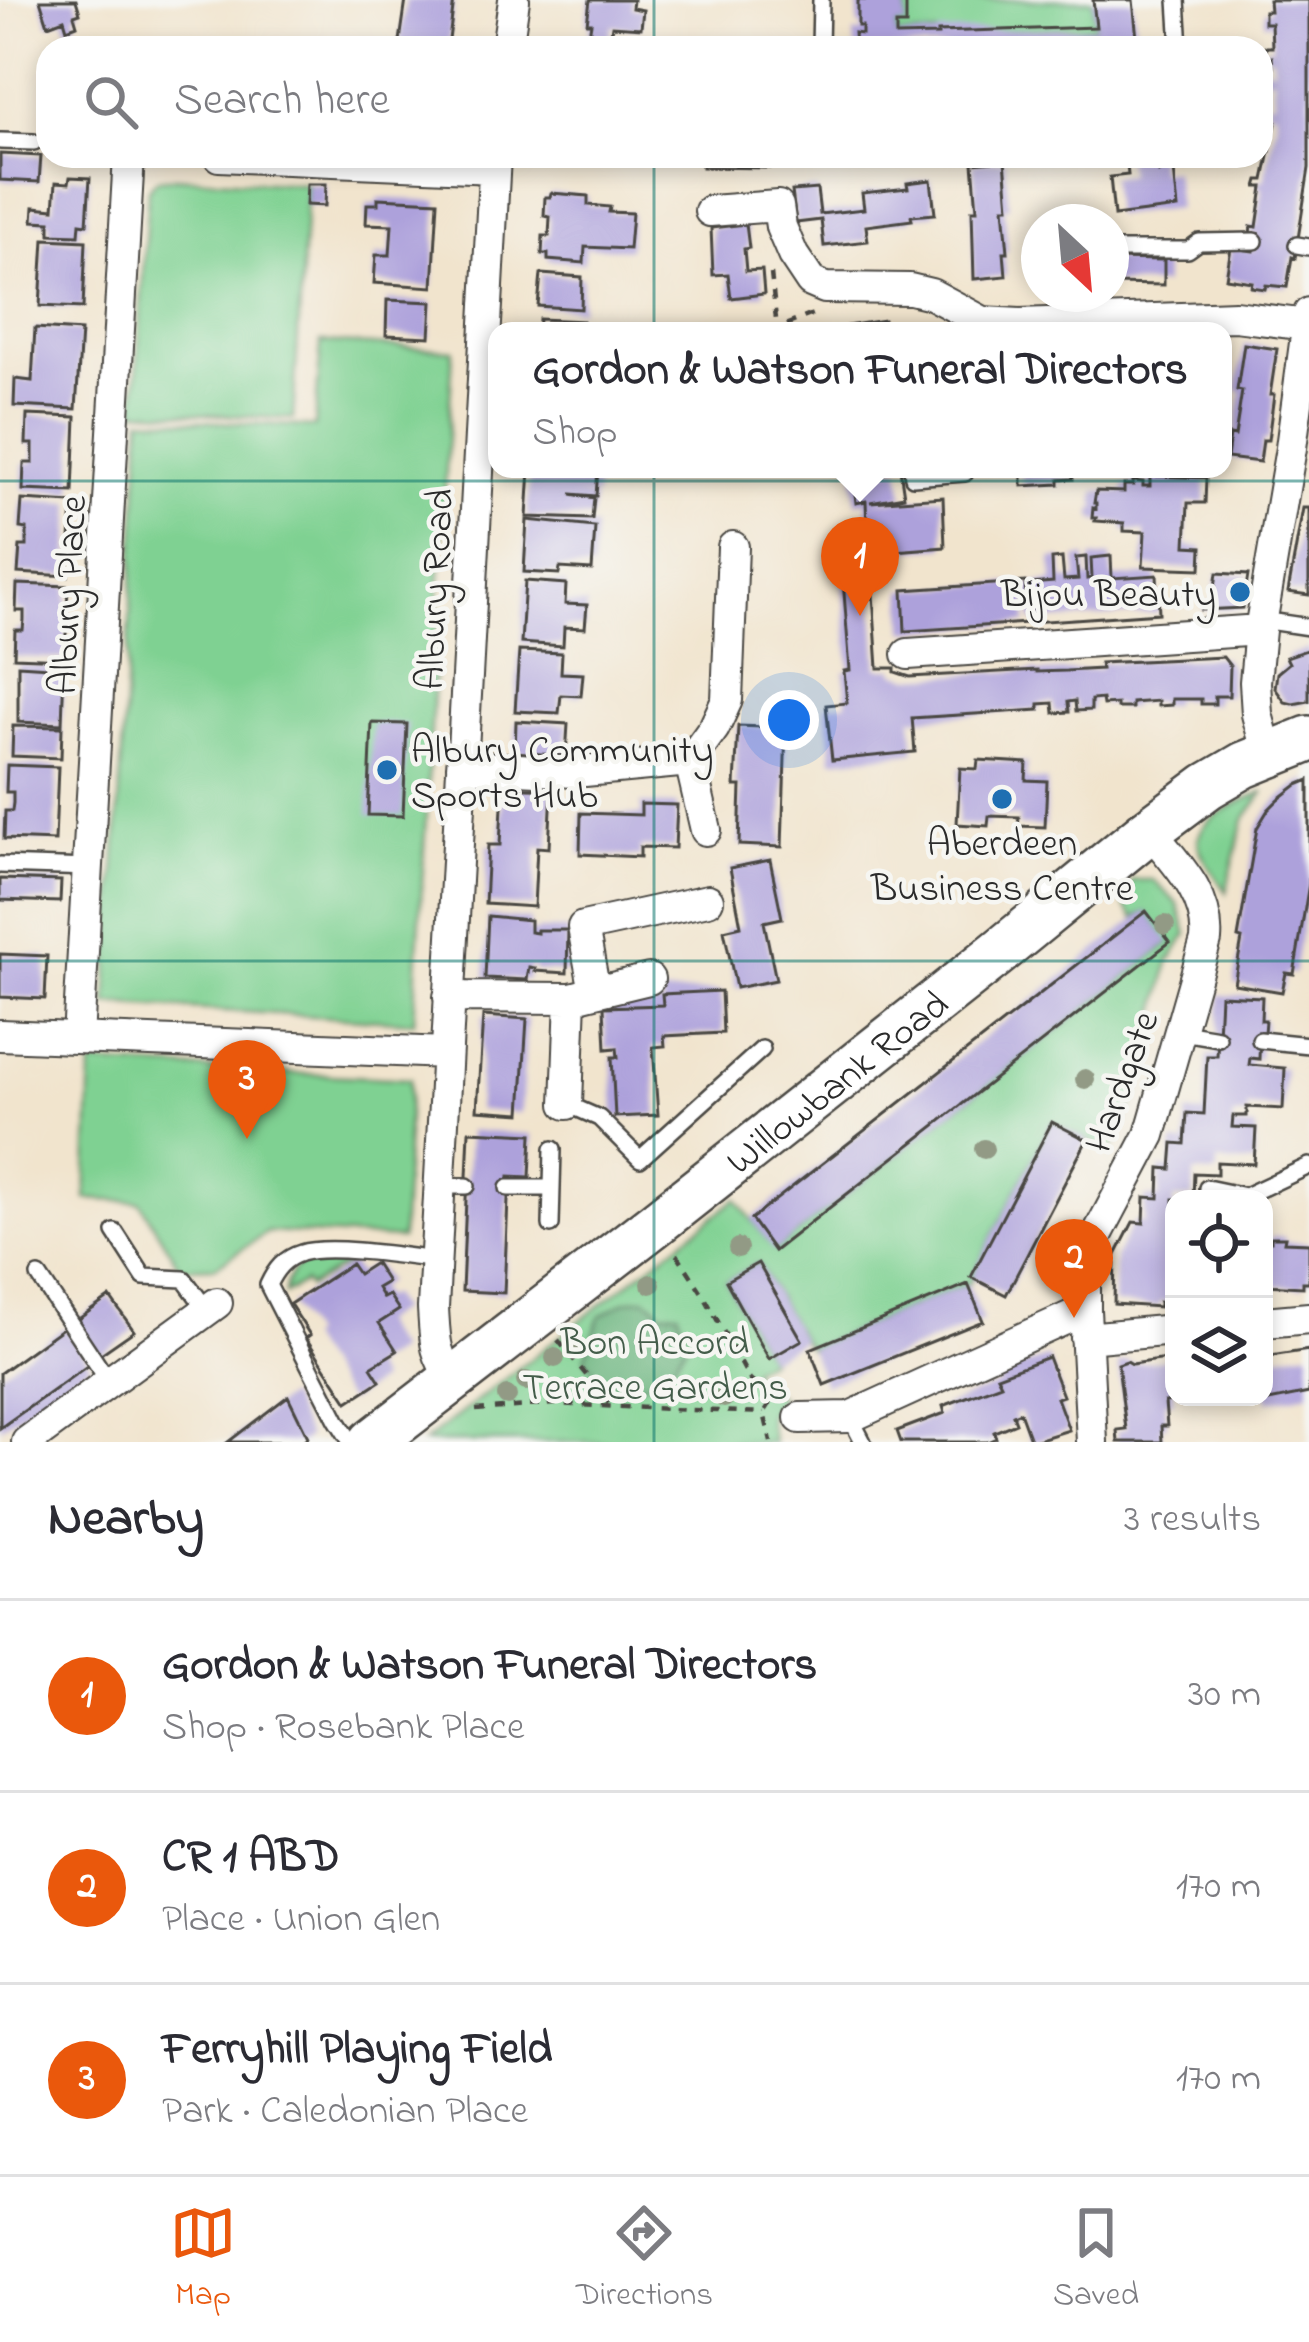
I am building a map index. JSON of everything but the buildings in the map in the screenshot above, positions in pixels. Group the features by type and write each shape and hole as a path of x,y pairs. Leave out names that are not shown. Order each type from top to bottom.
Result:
{"street":[{"path":"509,36 514,0"},
{"name":"Albury Place","path":"78,1038 128,168"},
{"name":"Albury Road","path":"458,1396 440,1363 435,1342 436,1259 453,1186 446,1052 495,168"},
{"path":"710,211 778,206 793,255 811,282 824,288 910,289 931,294 983,322 1235,316 1308,319 1304,398 1261,625 1255,698 1288,747"},
{"path":"462,766 574,772 690,761 727,700 733,548"},
{"path":"908,654 1261,625"},
{"name":"Willowbank Road","path":"372,1442 458,1396 538,1315 1149,830 1208,786 1288,747"},
{"path":"690,761 706,830"},
{"name":"Hardgate","path":"1093,1442 1085,1258 1150,1136 1206,940 1205,914 1193,885 1149,830"},
{"path":"567,1104 583,995 583,927 708,900"},
{"path":"449,997 583,995 649,979"},
{"path":"0,1035 446,1052"},
{"path":"27,1442 212,1307"},
{"path":"1273,1322 1308,1320"},
{"path":"800,1418 857,1430 1086,1324 1165,1329"}],"lane":[{"path":"820,36 821,0"},
{"path":"1178,0 1180,36"},
{"path":"0,140 34,142"},
{"path":"1129,250 1188,250 1199,242 1255,241"},
{"path":"1261,625 1309,627"},
{"path":"0,865 90,868"},
{"path":"1182,1032 1218,1038"},
{"path":"1260,1040 1309,1045"},
{"path":"567,1104 599,1118 640,1159 762,1049"},
{"path":"551,1226 553,1149"},
{"path":"1207,1188 1245,1196 1309,1166"},
{"path":"508,1188 552,1189"},
{"path":"115,1232 144,1277 184,1279 212,1307"},
{"path":"351,1442 268,1285 276,1268 303,1252 436,1259"},
{"path":"39,1276 109,1382"}],"path":[{"path":"678,1254 750,1380 773,1399 764,1413 771,1442"},
{"path":"538,1315 611,1406"},
{"path":"458,1396 536,1404 764,1413"}],"green space":[{"path":"906,0 1093,0 1096,27 896,36 896,25 906,24"},
{"path":"156,180 307,184 293,419 135,410 148,189"},
{"path":"321,342 453,350 414,1022 107,1004 142,418 315,427"},
{"path":"1265,791 1244,820 1226,892 1198,839 1220,813"},
{"name":"Bon Accord Terrace Gardens","path":"1133,880 1153,880 1178,904 1187,934 1169,962 1137,1097 1111,1152 1052,1122 968,1284 810,1349 758,1263 726,1281 769,1359 751,1369 758,1383 780,1397 768,1416 773,1442 424,1442 736,1199 775,1250 1169,943 1146,912 1134,918 1121,900"},
{"path":"91,1064 410,1079 401,1239 268,1232 215,1267 180,1268 140,1202 86,1199"},
{"path":"313,1256 347,1258 348,1263 308,1287 304,1282 285,1294 293,1271"},
{"name":"Bon Accord Terrace Gardens","path":"644,1298 661,1312 678,1311 687,1341 662,1376 621,1389 599,1377 585,1358 600,1316 626,1301"}],"place":[{"name":"Bijou Beauty","path":"1240,592"},
{"name":"Gordon & Watson Funeral Directors","path":"860,616"},
{"name":"Albury Community Sports Hub","path":"387,770"},
{"name":"Aberdeen Business Centre","path":"1002,799"},
{"name":"Ferryhill Playing Field","path":"247,1139"},
{"name":"CR 1 ABD","path":"1074,1318"}]}
